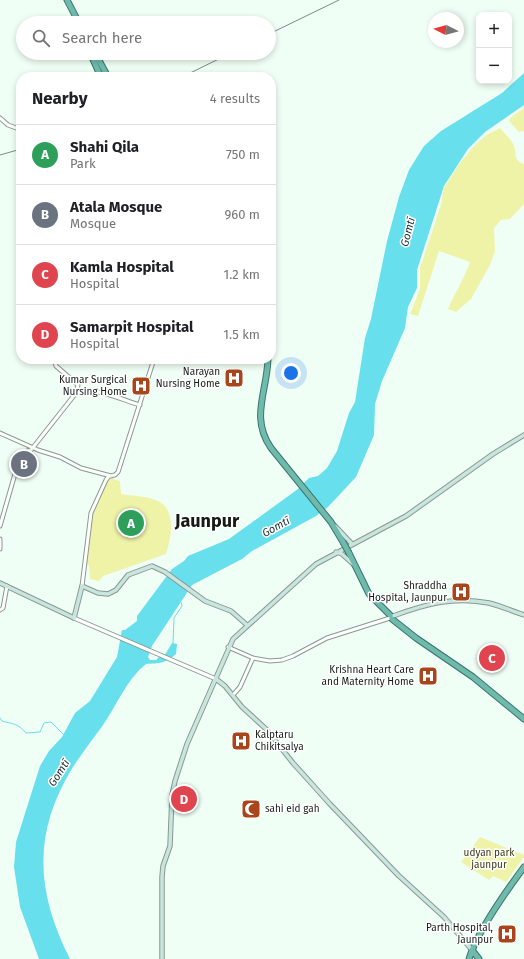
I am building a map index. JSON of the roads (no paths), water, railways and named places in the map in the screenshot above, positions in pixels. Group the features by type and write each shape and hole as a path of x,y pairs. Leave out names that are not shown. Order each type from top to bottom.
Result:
{"highway":[{"path":"67,0 75,16"},
{"path":"93,60 99,72"},
{"path":"99,60 105,72"},
{"path":"267,364 260,410 260,425 266,441 332,524 344,542 369,594 391,617 416,638 472,677 524,719"},
{"path":"469,959 472,950 498,905 524,866"},
{"path":"472,950 479,959"}],"main road":[{"path":"162,959 162,877 163,866 170,846 172,795 186,744 216,679 228,647 247,625 316,564 406,516 493,454 524,435"},
{"path":"332,524 356,542"},
{"path":"336,552 342,554 354,565"},
{"path":"0,583 74,618 82,586 98,593 108,594 116,590 128,575 152,566 165,572 198,597 216,607 226,608 231,611 247,625"},
{"path":"391,617 429,603 465,599 490,604 524,615"},
{"path":"216,679 225,686 242,707 266,729 293,764 329,804 398,875 444,917 472,950"}],"street":[{"path":"0,118 8,125 16,128"},
{"path":"0,526 21,453 32,448 76,393 78,385 56,366 57,364"},
{"path":"82,586 92,512 103,485 111,476 118,472 152,364"},
{"path":"76,393 83,391 100,393 140,405"},
{"path":"0,433 32,448 60,457 81,468 111,476"},
{"path":"0,539 0,549"},
{"path":"0,610 3,608 7,586"},
{"path":"228,647 252,658 270,661 282,660 293,656 326,638 391,617"},
{"path":"74,618 119,636 216,679"},
{"path":"233,695 240,687 252,658"}],"water":[{"name":"Gomtī","path":"524,73 524,105 485,132 468,149 444,186 417,270 417,288 408,307 405,328 382,381 375,404 374,435 356,477 328,507 316,516 252,551 242,559 192,585 152,646 148,657 150,660 156,660 159,657 163,658 172,643 177,644 176,654 168,660 162,662 146,664 133,677 103,725 73,767 60,791 50,815 45,839 43,863 45,886 50,910 70,959 39,959 20,907 14,867 16,842 40,766 49,751 62,737 75,713 90,701 117,657 122,630 125,630 137,621 137,616 172,569 184,561 188,556 229,539 298,489 309,478 318,476 327,468 337,451 349,413 355,402 365,338 371,319 387,241 399,197 409,170 424,146 441,131 502,93"}],"waterway":[{"path":"173,643 174,618 182,606 181,602"},
{"path":"0,718 2,721 18,726 26,733 40,732 44,723 51,722 63,734"}],"railway":[{"path":"276,31 339,0"},
{"path":"192,72 217,60"},
{"path":"0,155 16,150"}],"place":[{"name":"Narayan Nursing Home","path":"234,378"},
{"name":"Kumar Surgical Nursing Home","path":"141,386"},
{"name":"Atala Mosque","path":"24,464"},
{"name":"Shahi Qila","path":"131,523"},
{"name":"Shraddha Hospital, Jaunpur","path":"461,592"},
{"name":"Kamla Hospital","path":"492,658"},
{"name":"Krishna Heart Care and Maternity Home","path":"428,676"},
{"name":"Kalptaru Chikitsalya","path":"241,741"},
{"name":"Samarpit Hospital","path":"184,799"},
{"name":"sahi eid gah","path":"251,809"},
{"name":"Parth Hospital, Jaunpur","path":"507,934"}],"district":[{"name":"Jaunpur","path":"207,521"}],"park label":[{"name":"udyan park jaunpur","path":"489,858"}]}
